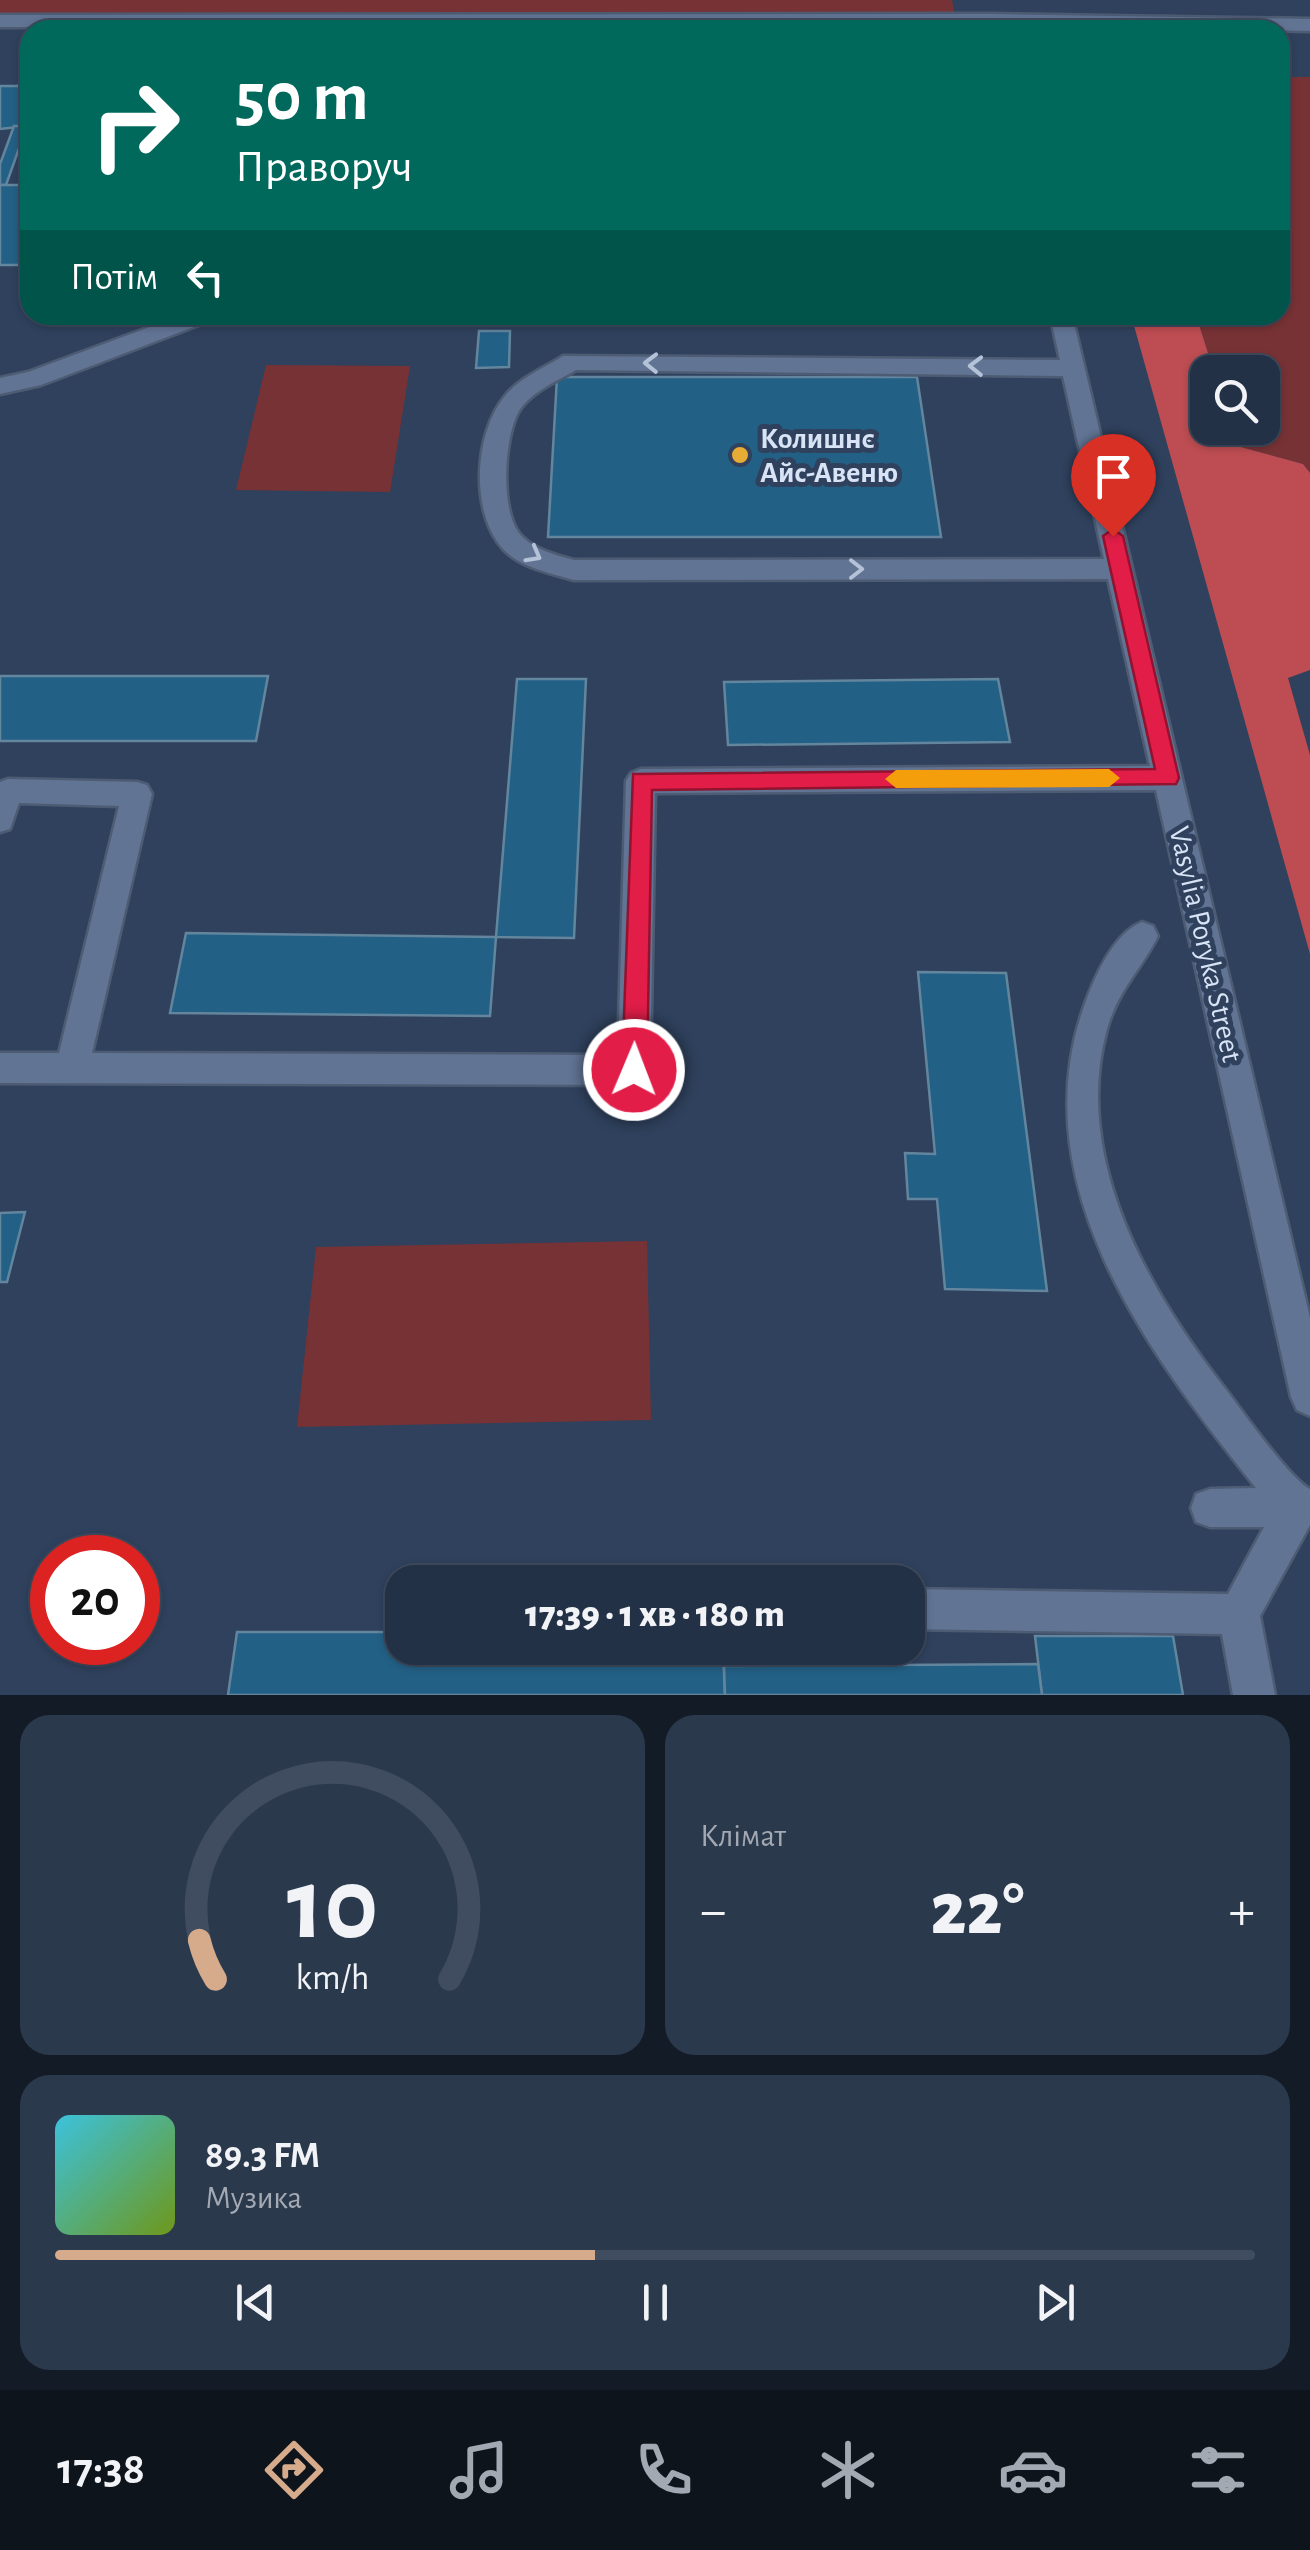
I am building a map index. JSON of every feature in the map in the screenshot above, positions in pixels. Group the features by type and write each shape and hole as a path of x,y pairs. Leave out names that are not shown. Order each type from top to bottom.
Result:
{"street":[{"path":"1284,0 1303,25"},
{"path":"351,20 538,10 1130,20"},
{"path":"0,386 32,379 177,325"},
{"name":"Vasylia Poryka Street","path":"1063,325 1310,1393"},
{"path":"1074,368 571,362 513,402 499,426 494,506 510,540 541,562 574,570 1120,569"},
{"path":"0,1068 634,1070 641,780 1168,778"},
{"path":"0,820 8,791 137,794 72,1068"},
{"path":"1142,936 1107,985 1087,1045 1081,1108 1092,1176 1122,1258 1169,1344 1303,1507"},
{"path":"1210,1508 1303,1507"},
{"path":"1254,1695 1238,1614 1303,1507"},
{"path":"925,1609 1238,1614"}],"shaded area":[{"path":"0,0 952,0 956,20 20,20 0,21"},
{"path":"1290,77 1310,77 1310,473 1303,464 1237,446 1280,445 1280,355 1209,355 1199,325 1290,325"},
{"path":"1134,325 1199,325 1209,355 1190,355 1190,445 1237,445 1303,464 1310,473 1310,670 1288,678 1310,755 1310,954"},
{"path":"266,365 410,366 390,492 236,490"},
{"path":"647,1241 651,1420 297,1427 316,1247"}],"building":[{"path":"20,83 20,127 0,129 0,86"},
{"path":"14,126 20,126 20,146 6,185 0,185 0,164"},
{"path":"0,185 20,185 20,265 0,265"},
{"path":"479,331 510,331 509,367 476,368"},
{"name":"Колишнє Айс-Авеню","path":"557,377 917,377 941,537 548,537"},
{"path":"0,676 268,676 256,741 0,741"},
{"path":"517,679 586,679 574,938 496,937"},
{"path":"998,679 1010,742 728,745 724,682"},
{"path":"186,933 496,937 490,1016 170,1013"},
{"path":"918,972 1006,973 1047,1291 945,1289 937,1199 908,1199 905,1153 935,1154"},
{"path":"25,1212 7,1282 0,1282 0,1213"},
{"path":"237,1632 385,1632 385,1665 724,1665 725,1695 228,1695"},
{"path":"1035,1636 1173,1636 1183,1695 1042,1695"},
{"path":"1038,1664 1042,1695 725,1695 724,1666"}],"slow traffic":[{"path":"896,779 1109,778"}],"place":[{"name":"Колишнє Айс-Авеню","path":"740,455"}],"route":[{"path":"634,1070 641,780 1168,778 1113,536"}]}
